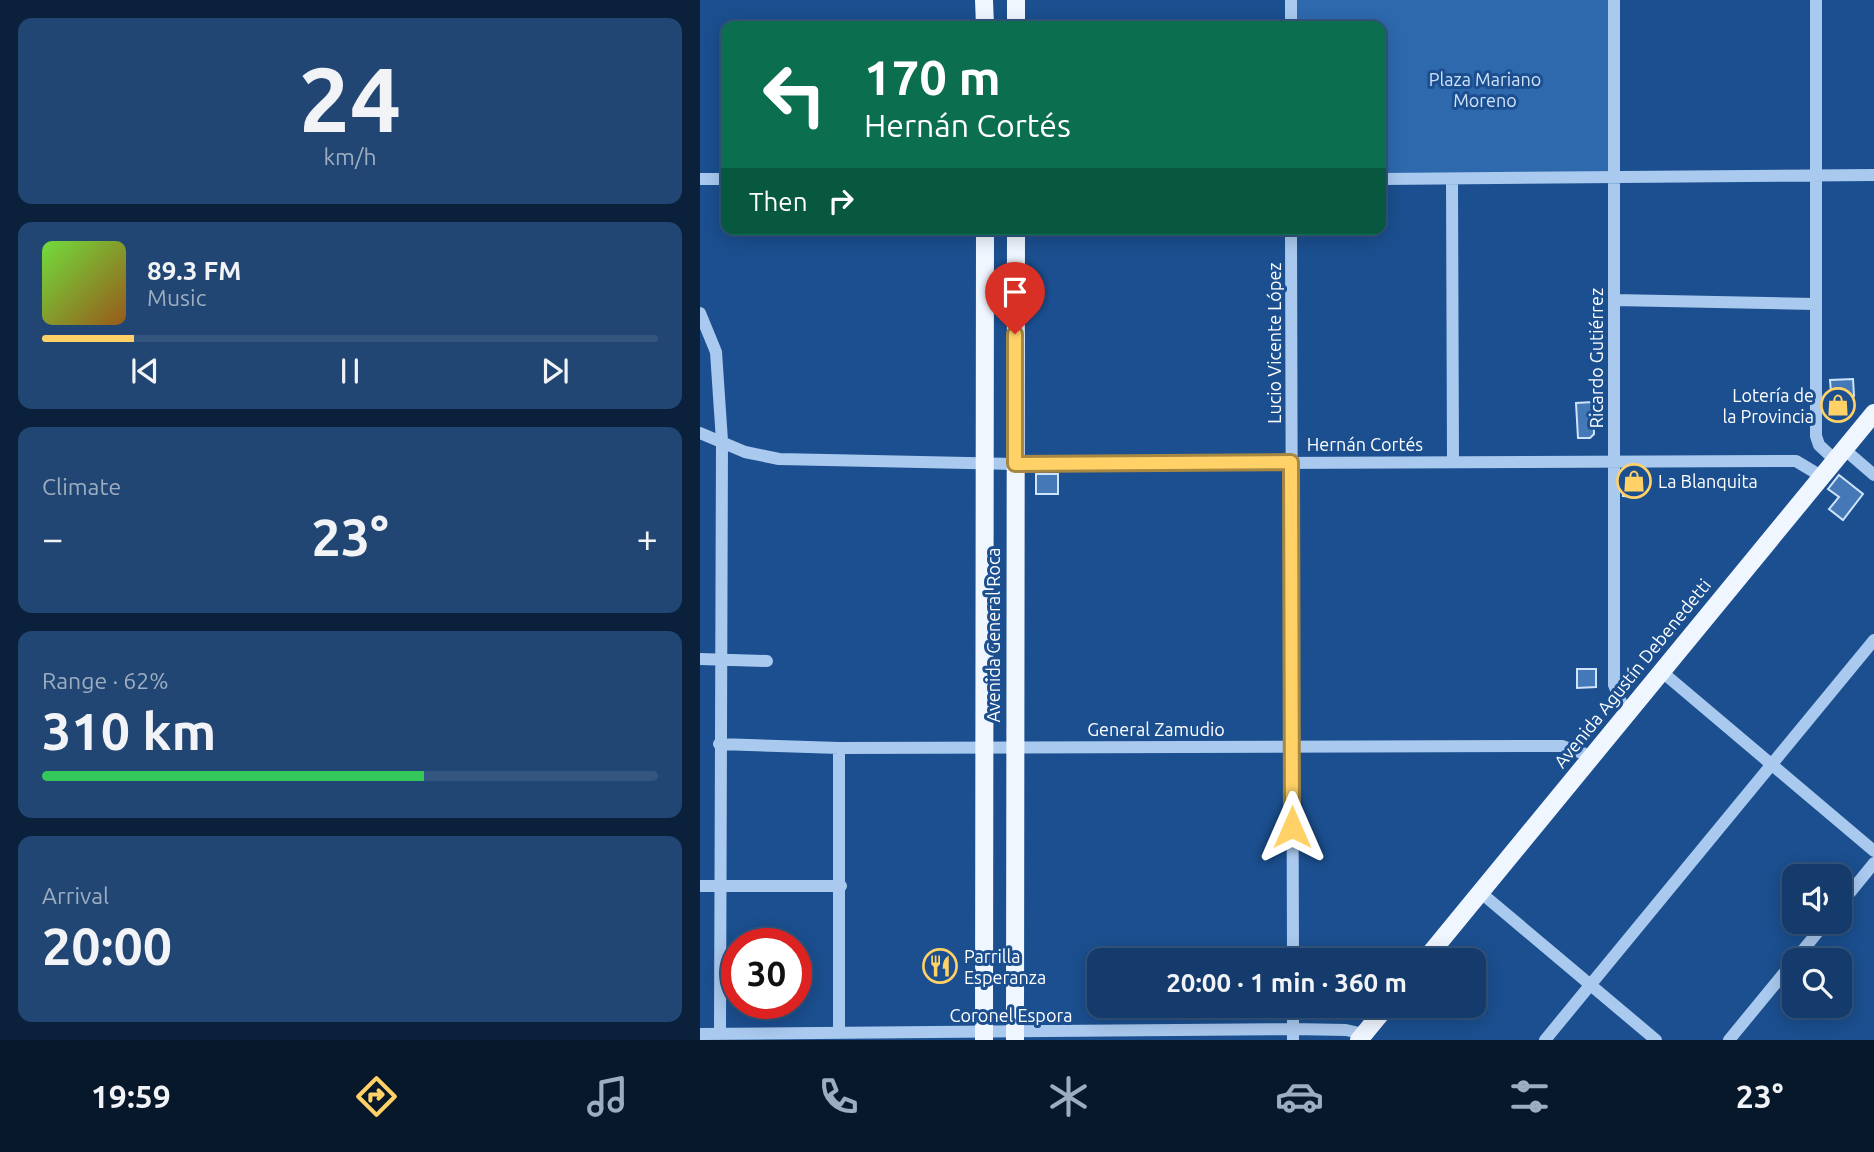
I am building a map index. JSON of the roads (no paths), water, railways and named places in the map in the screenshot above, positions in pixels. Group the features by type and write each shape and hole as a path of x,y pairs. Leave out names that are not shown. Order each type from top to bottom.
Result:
{"main road":[{"path":"984,0 985,21"},
{"path":"1016,0 1016,21"},
{"name":"Avenida General Roca","path":"984,1037 985,235"},
{"name":"Avenida General Roca","path":"1015,1037 1013,746 1016,235"},
{"name":"Avenida Agustín Debenedetti","path":"1435,948 1874,412"},
{"path":"1361,1037 1377,1018"}],"street":[{"path":"1291,0 1291,21"},
{"name":"Ricardo Gutiérrez","path":"1614,0 1614,685 1626,714"},
{"path":"1816,0 1816,436 1819,445 1874,475"},
{"path":"1386,179 1612,180 1874,176"},
{"path":"700,179 721,179"},
{"path":"1451,180 1453,461"},
{"name":"Lucio Vicente López","path":"1291,235 1293,948"},
{"path":"1614,300 1815,304"},
{"path":"700,313 716,352 722,441 719,659 720,1032"},
{"name":"Hernán Cortés","path":"700,433 753,454 779,459 1015,464 1796,461 1821,476"},
{"path":"1545,1040 1874,640"},
{"path":"700,659 767,661"},
{"path":"1661,671 1874,851"},
{"name":"General Zamudio","path":"719,744 839,748 1562,746 1591,756"},
{"path":"839,748 839,1031"},
{"path":"1852,890 1874,863"},
{"path":"700,887 841,886"},
{"path":"1480,892 1656,1040"},
{"path":"1805,948 1816,934"},
{"path":"1729,1040 1782,976"},
{"name":"Coronel Espora","path":"700,1034 839,1031 1015,1037 1293,1035 1346,1030 1361,1037"}],"place":[{"name":"Lotería de la Provincia","path":"1838,405"},
{"name":"La Blanquita","path":"1634,481"},
{"name":"Parrilla Esperanza","path":"940,966"}],"park label":[{"name":"Plaza Mariano Moreno","path":"1485,89"}]}
